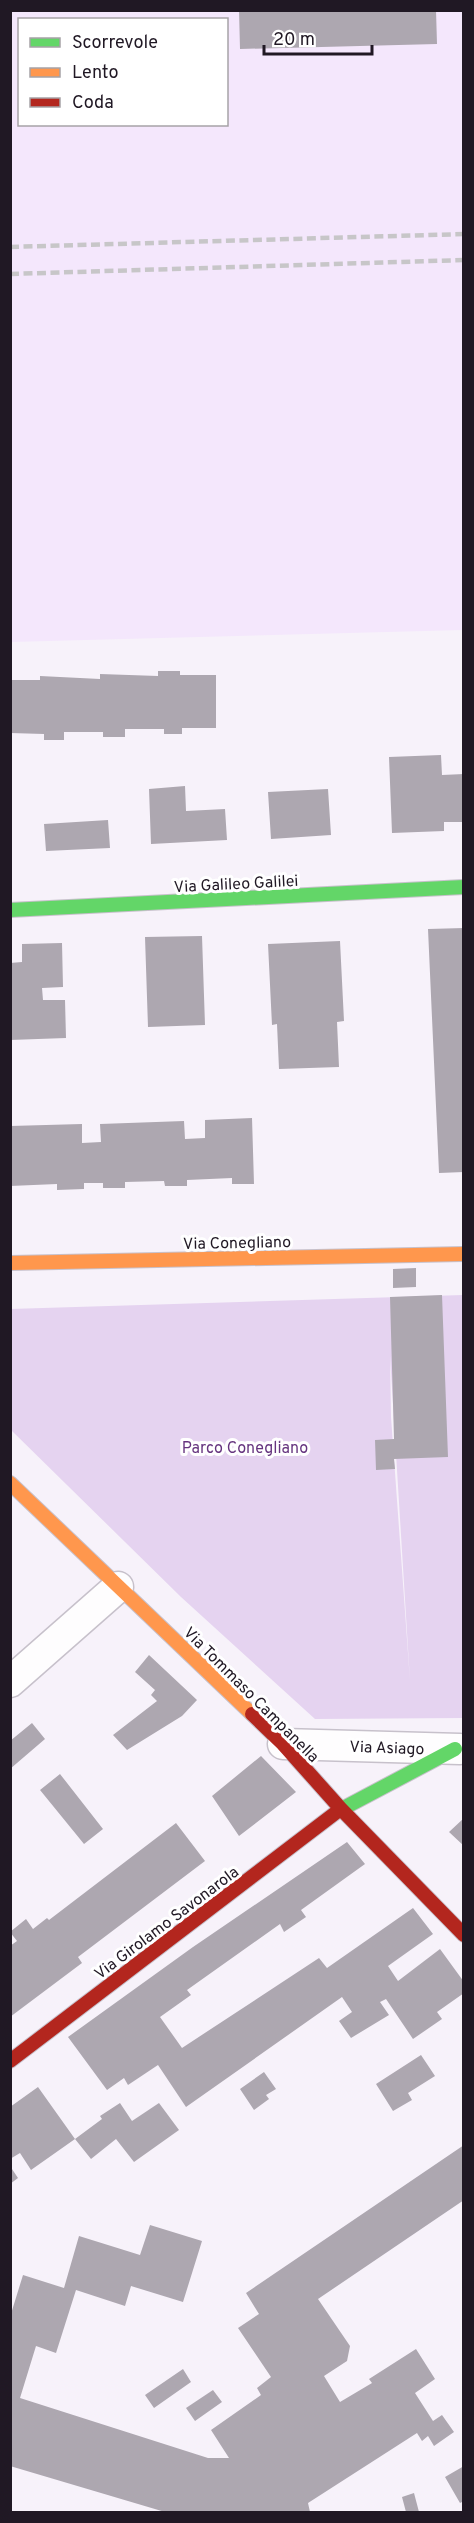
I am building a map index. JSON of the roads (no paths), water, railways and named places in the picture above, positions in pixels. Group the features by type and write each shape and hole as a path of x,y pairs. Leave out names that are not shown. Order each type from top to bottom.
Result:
{"street":[{"name":"Via Galileo Galilei","path":"10,910 464,887"},
{"name":"Via Conegliano","path":"10,1263 464,1254"},
{"name":"Via Tommaso Campanella","path":"10,1483 283,1744 341,1809 464,1935"},
{"path":"10,1682 118,1587"},
{"name":"Via Asiago","path":"283,1744 460,1749"},
{"name":"Via Asiago","path":"341,1809 460,1749"},
{"name":"Via Girolamo Savonarola","path":"10,2061 341,1809"}],"railway":[{"path":"10,247 464,234"},
{"path":"10,274 464,260"}],"park label":[{"name":"Parco Conegliano","path":"245,1447"}]}
